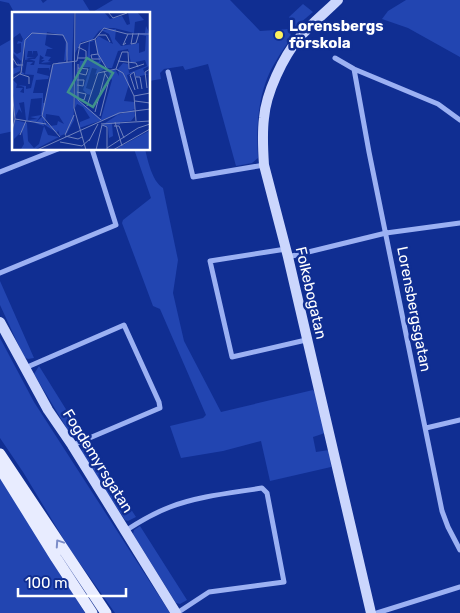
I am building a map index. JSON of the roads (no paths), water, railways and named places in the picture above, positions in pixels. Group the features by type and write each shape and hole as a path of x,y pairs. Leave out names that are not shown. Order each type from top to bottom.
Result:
{"main road":[{"path":"0,454 106,613"},
{"path":"0,468 92,613"}],"street":[{"name":"Folkebogatan","path":"338,0 299,38 283,61 264,117 264,165 287,253 371,613"},
{"path":"335,58 354,69 438,104 460,120"},
{"name":"Lorensbergsgatan","path":"354,69 368,152 442,511 460,550"},
{"path":"168,72 193,177 264,165"},
{"path":"0,172 55,150"},
{"path":"0,273 116,226 92,150"},
{"path":"306,340 232,358 210,261 287,253 386,233 460,222"},
{"name":"Fogdemyrsgatan","path":"0,322 48,410 177,613"},
{"path":"25,368 124,325 160,408 72,445"},
{"path":"426,428 460,420"},
{"path":"124,532 146,518 169,507 191,500 255,489 265,489 267,492 284,582 209,592 177,613"},
{"path":"376,613 460,587"}],"place":[{"name":"Lorensbergs förskola","path":"279,35"}]}
